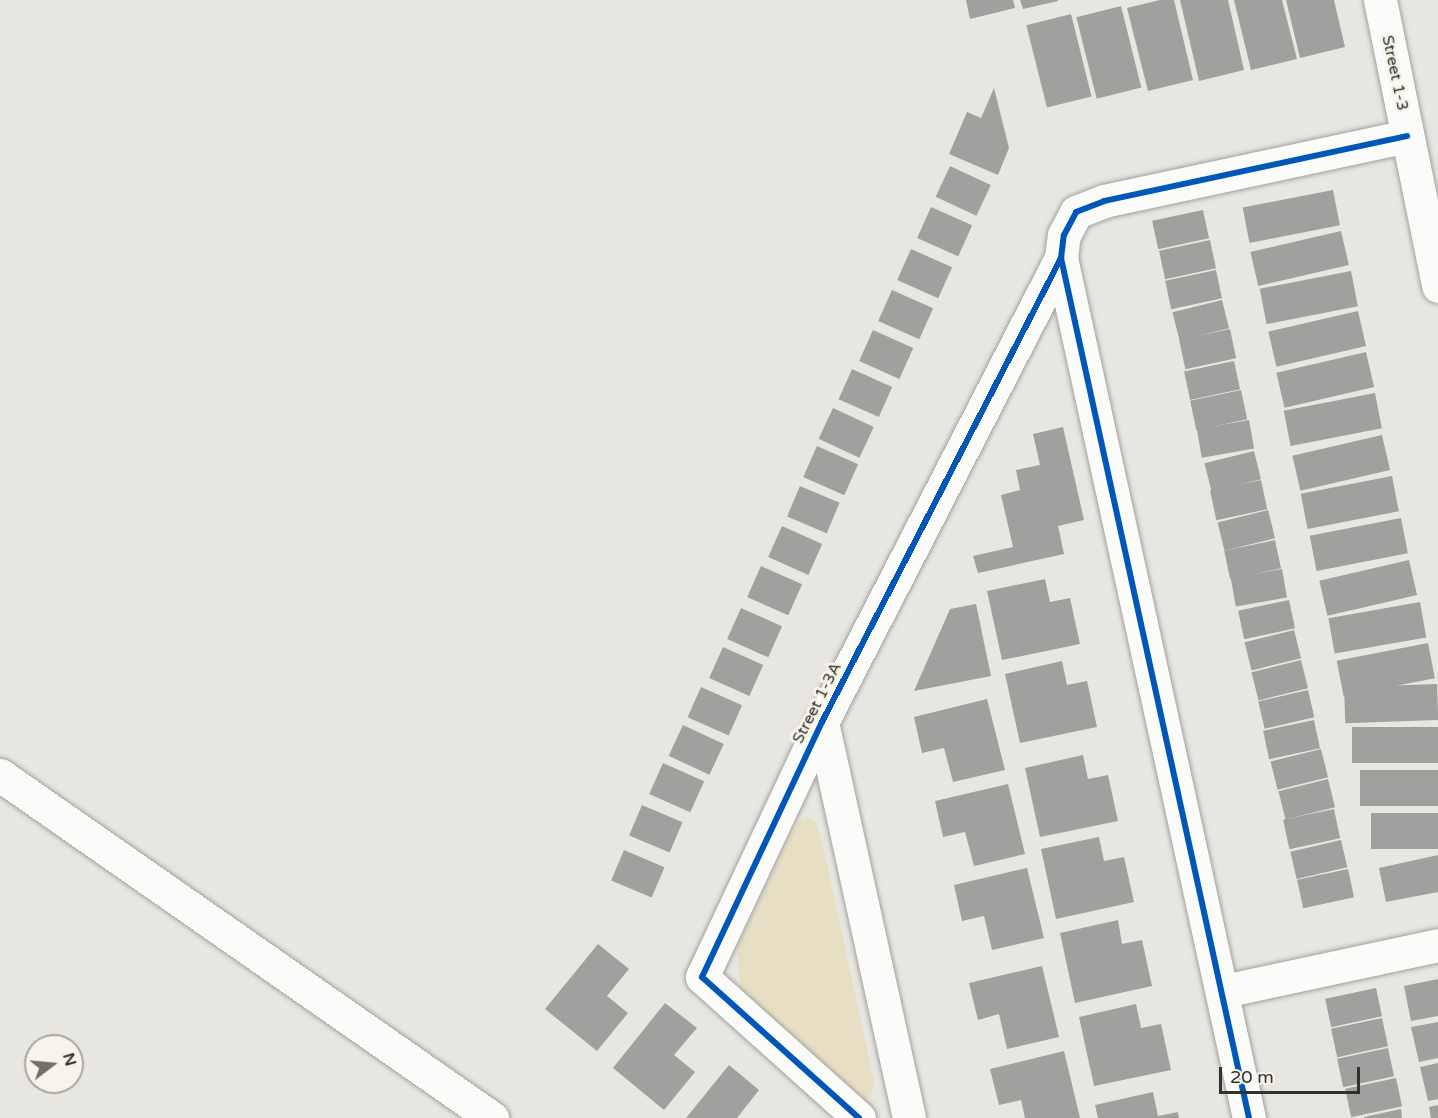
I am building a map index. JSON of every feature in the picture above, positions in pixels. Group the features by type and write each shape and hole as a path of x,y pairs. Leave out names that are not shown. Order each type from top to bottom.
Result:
{"street":[{"name":"Street 1-3","path":"1380,0 1438,286"},
{"path":"1249,1118 1224,991 1061,258 1064,235 1076,212 1104,201 1407,136"},
{"name":"Street 1-3A","path":"860,1118 702,977 822,722 1061,258"},
{"path":"822,722 909,1118"},
{"path":"0,775 492,1118"},
{"path":"1224,991 1438,945"}],"shaded area":[{"path":"807,816 817,825 825,854 875,1086 868,1099 858,1099 741,988 737,949 797,823"}],"building":[{"path":"966,0 1013,0 1015,8 970,19"},
{"path":"1020,0 1058,0 1058,1 1023,9"},
{"path":"1160,0 1174,0 1193,80 1148,91 1127,8"},
{"path":"1180,0 1228,0 1244,70 1199,81"},
{"path":"1234,0 1282,0 1297,59 1251,70"},
{"path":"1286,0 1334,0 1345,47 1300,58"},
{"path":"1121,6 1141,88 1097,99 1076,17"},
{"path":"1071,14 1092,96 1047,108 1026,25"},
{"path":"994,88 1009,148 998,175 949,154 967,112 981,118"},
{"path":"950,166 991,185 976,216 936,197"},
{"path":"1333,190 1340,225 1250,243 1243,208"},
{"path":"931,207 972,225 958,256 917,238"},
{"path":"1203,210 1209,238 1158,249 1152,221"},
{"path":"1341,231 1349,265 1258,286 1250,252"},
{"path":"1210,240 1216,268 1165,279 1159,251"},
{"path":"911,249 952,267 938,298 897,280"},
{"path":"1216,270 1222,298 1171,309 1165,281"},
{"path":"1351,271 1358,306 1267,324 1260,289"},
{"path":"892,290 933,308 919,339 878,321"},
{"path":"1222,300 1229,328 1180,340 1173,312"},
{"path":"1358,311 1366,346 1276,367 1268,332"},
{"path":"1230,329 1236,358 1185,369 1179,340"},
{"path":"873,330 913,348 899,379 859,361"},
{"path":"1366,352 1374,387 1284,408 1276,373"},
{"path":"1234,361 1240,389 1190,400 1184,372"},
{"path":"852,369 892,387 879,417 839,399"},
{"path":"1241,390 1247,419 1196,430 1190,401"},
{"path":"1375,393 1382,428 1291,446 1284,411"},
{"path":"833,408 874,427 859,458 819,439"},
{"path":"1249,420 1254,449 1202,458 1197,429"},
{"path":"1063,427 1084,520 1058,526 1064,554 978,573 973,556 1013,547 1001,495 1020,490 1016,470 1040,465 1033,434"},
{"path":"1382,435 1390,470 1300,491 1292,456"},
{"path":"817,446 858,464 844,495 803,477"},
{"path":"1254,451 1261,479 1212,491 1205,463"},
{"path":"1392,476 1399,511 1308,529 1301,494"},
{"path":"1261,480 1267,509 1216,520 1210,491"},
{"path":"800,486 840,503 827,533 787,516"},
{"path":"1268,510 1275,538 1225,551 1218,523"},
{"path":"1401,518 1408,553 1317,571 1310,536"},
{"path":"782,526 822,544 808,575 768,557"},
{"path":"1275,540 1281,568 1230,579 1224,551"},
{"path":"1409,560 1417,595 1327,616 1319,581"},
{"path":"761,566 802,584 788,615 747,597"},
{"path":"1282,569 1287,598 1236,607 1231,578"},
{"path":"1045,579 1050,602 1070,598 1080,644 1002,660 987,591"},
{"path":"1289,600 1295,628 1244,639 1238,611"},
{"path":"1420,602 1426,637 1335,654 1328,618"},
{"path":"976,604 991,676 914,691 950,609"},
{"path":"741,608 782,626 768,657 727,639"},
{"path":"1294,630 1301,658 1252,670 1245,642"},
{"path":"1428,643 1435,678 1344,696 1337,661"},
{"path":"723,647 763,665 749,696 709,678"},
{"path":"1301,660 1308,688 1259,700 1252,672"},
{"path":"1062,661 1067,685 1087,681 1097,727 1020,743 1005,674"},
{"path":"1437,684 1438,720 1345,723 1344,687"},
{"path":"701,687 742,705 729,735 688,717"},
{"path":"1308,690 1314,717 1265,729 1258,701"},
{"path":"987,699 1005,770 953,782 944,748 922,753 914,717"},
{"path":"1314,720 1320,748 1269,759 1263,731"},
{"path":"683,725 724,744 709,775 669,756"},
{"path":"1352,727 1438,727 1438,763 1352,763"},
{"path":"1321,749 1328,777 1278,790 1271,762"},
{"path":"1083,755 1088,779 1108,775 1118,821 1040,837 1025,768"},
{"path":"663,763 704,781 690,812 649,794"},
{"path":"1360,770 1438,770 1438,806 1360,806"},
{"path":"1328,779 1335,807 1286,819 1279,791"},
{"path":"1008,784 1025,854 974,866 965,832 943,837 935,801"},
{"path":"642,805 683,822 670,853 629,835"},
{"path":"1334,809 1340,838 1289,849 1283,820"},
{"path":"1371,813 1438,813 1438,849 1371,849"},
{"path":"1099,837 1104,861 1124,857 1134,902 1056,919 1041,849"},
{"path":"1341,840 1347,867 1297,879 1290,852"},
{"path":"624,850 665,867 652,898 611,880"},
{"path":"1438,855 1438,892 1386,902 1379,868"},
{"path":"1027,868 1044,938 992,950 984,916 962,921 954,885"},
{"path":"1348,869 1354,897 1303,908 1297,880"},
{"path":"1118,920 1122,944 1142,940 1152,986 1075,1003 1060,933"},
{"path":"598,944 629,969 607,996 628,1013 597,1051 545,1009"},
{"path":"1042,966 1059,1037 1007,1049 999,1014 978,1020 969,983"},
{"path":"1438,979 1438,1016 1411,1021 1404,986"},
{"path":"1376,988 1382,1016 1331,1027 1325,999"},
{"path":"665,1003 697,1028 674,1055 695,1072 664,1110 613,1068"},
{"path":"1136,1004 1141,1028 1161,1024 1171,1070 1094,1086 1079,1017"},
{"path":"1382,1018 1388,1046 1337,1057 1331,1029"},
{"path":"1438,1022 1438,1058 1419,1062 1411,1027"},
{"path":"1388,1048 1394,1076 1343,1087 1337,1059"},
{"path":"1064,1051 1080,1118 1025,1118 1021,1100 999,1105 990,1069"},
{"path":"1438,1063 1438,1099 1428,1101 1420,1067"},
{"path":"729,1065 759,1090 737,1118 686,1118"},
{"path":"1396,1078 1402,1106 1351,1117 1345,1089"},
{"path":"1153,1092 1158,1116 1178,1112 1179,1118 1098,1118 1095,1105"},
{"path":"1438,1105 1438,1118 1431,1118 1429,1107"},
{"path":"1401,1109 1402,1118 1364,1118 1364,1117"}],"cycle path":[{"path":"1249,1118 1061,258 1064,235 1076,212 1104,201 1407,136"},
{"path":"859,1118 702,977 822,722 1061,258"}]}
